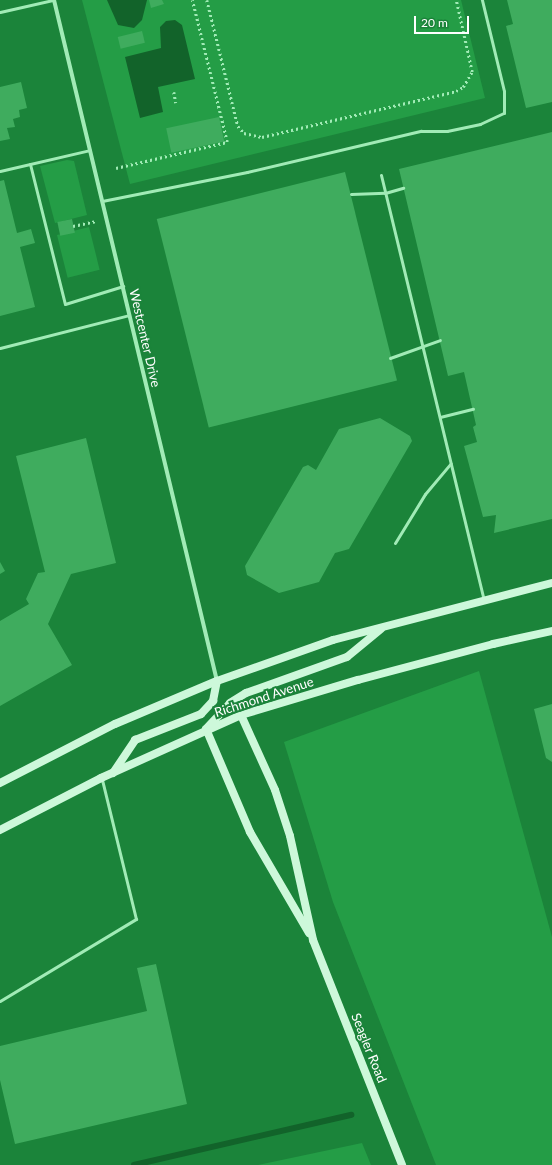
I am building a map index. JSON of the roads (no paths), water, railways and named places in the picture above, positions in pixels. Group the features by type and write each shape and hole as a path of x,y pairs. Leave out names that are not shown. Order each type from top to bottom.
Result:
{"main road":[{"path":"0,783 115,724 217,681 333,640 552,583"},
{"path":"206,729 230,703 246,693 347,657 383,627"},
{"name":"Richmond Avenue","path":"0,830 101,778 206,729 241,715 470,650 552,631"},
{"path":"113,773 135,740 201,714 213,701 217,681"},
{"name":"Seagler Road","path":"241,715 274,790 290,836 313,940"},
{"name":"Seagler Road","path":"206,729 250,832 313,940 402,1165"}],"street":[{"name":"Westcenter Drive","path":"53,0 217,681"}],"lane":[{"path":"0,12 53,0"},
{"path":"102,201 246,172 421,131 447,131 480,124 504,113 504,91 482,0"},
{"path":"0,171 90,150"},
{"path":"30,164 65,304 122,286"},
{"path":"381,175 484,600"},
{"path":"351,194 385,192 403,188"},
{"path":"0,348 129,315"},
{"path":"390,358 423,348 440,340"},
{"path":"440,417 473,409"},
{"path":"395,543 425,494 451,463"},
{"path":"0,1001 136,918 101,778"}],"waterway":[{"path":"134,1165 351,1115"}]}
